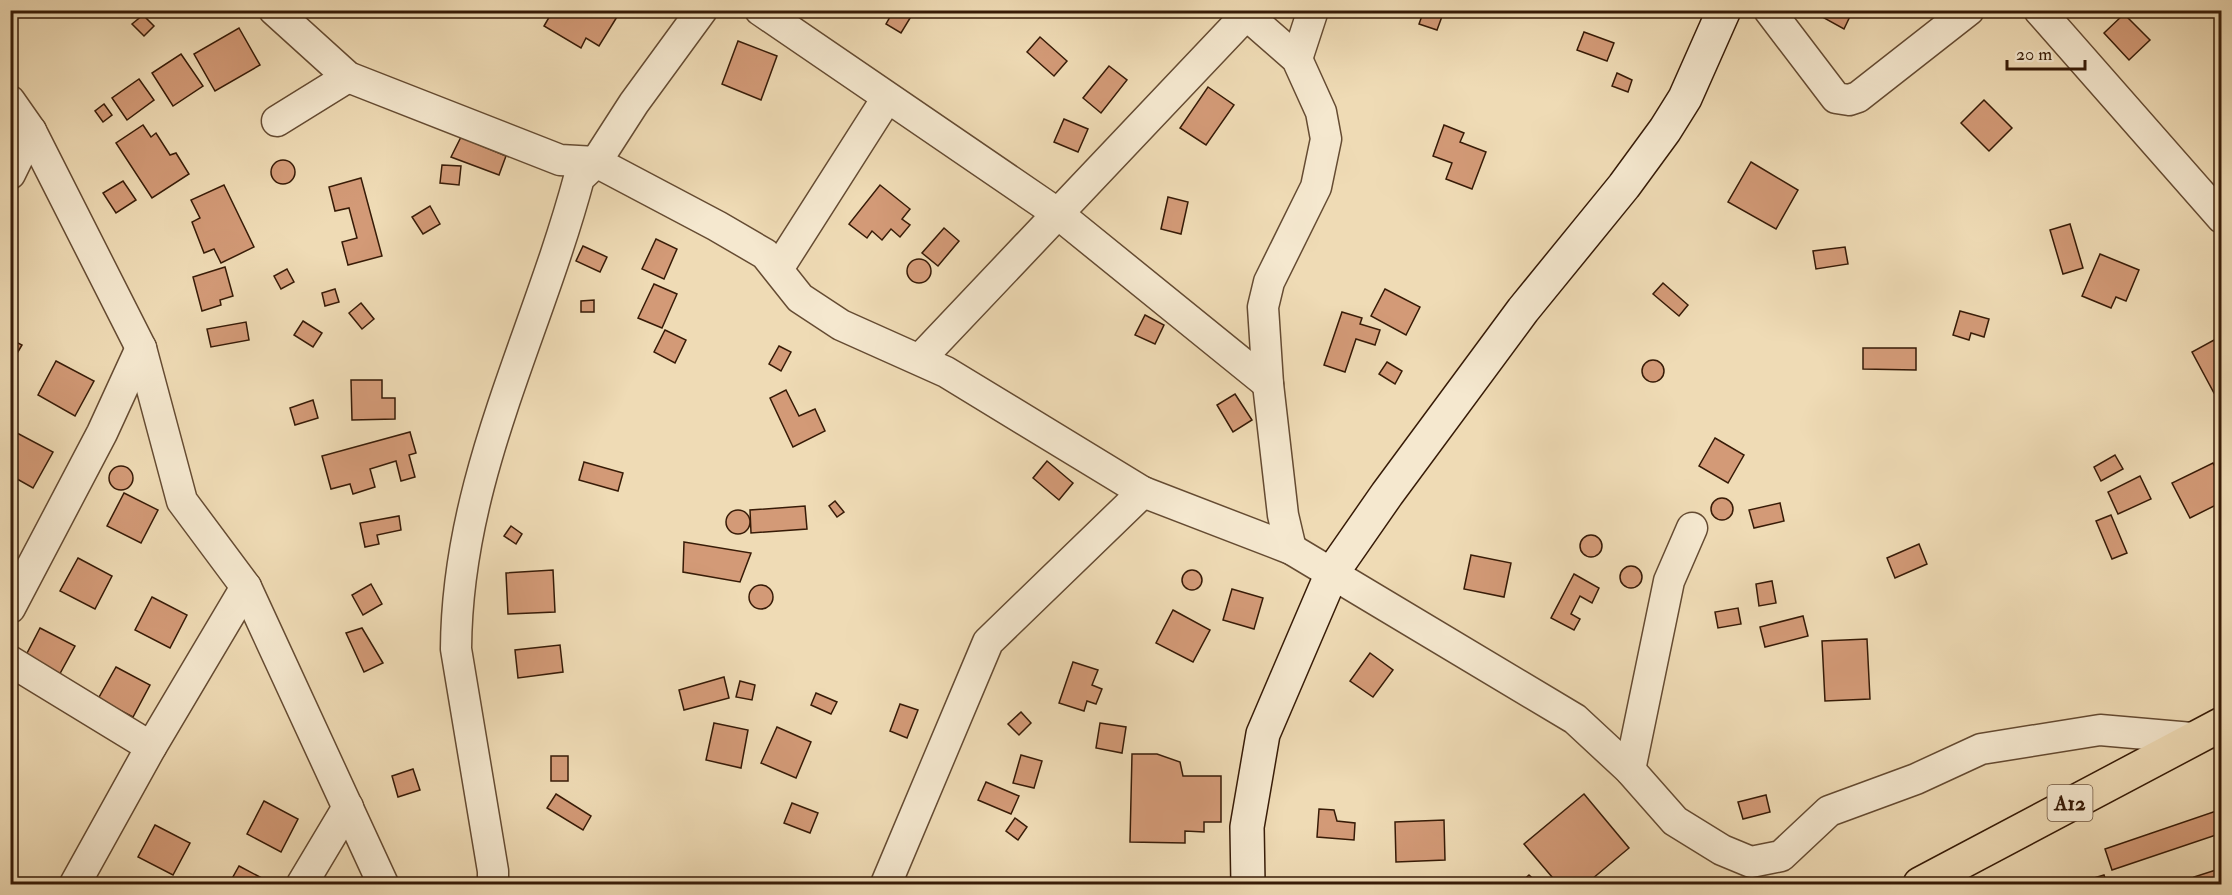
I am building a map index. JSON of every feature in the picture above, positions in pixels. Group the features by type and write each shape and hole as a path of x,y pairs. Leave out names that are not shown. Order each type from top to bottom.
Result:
{"main road":[{"name":"A12","path":"1930,882 2192,738 2222,724"}],"street":[{"path":"274,10 348,77 560,160 596,162 765,254 800,298 841,325 946,372 1143,492 1291,549 1575,719 1630,770 1675,821 1722,850 1751,862 1781,856 1829,811 1916,779 1981,749 2100,730 2192,738"},
{"path":"493,885 493,870 456,649 456,622 467,528 498,414 579,178 596,162 634,104 702,10"},
{"path":"760,10 1057,213 1268,384"},
{"path":"1298,59 1313,10"},
{"path":"1248,885 1247,827 1263,734 1332,573 1387,494 1523,310 1624,186 1665,130 1685,98 1724,10"},
{"path":"1769,10 1836,98 1841,100 1858,97 1969,10"},
{"path":"2039,10 2222,218"},
{"path":"920,359 1244,12 1298,59 1321,112 1326,139 1316,187 1269,282 1263,307 1268,384 1283,515 1291,549"},
{"path":"277,121 348,77"},
{"path":"778,269 887,98"},
{"path":"10,102 31,130 141,348 182,501 246,587 383,885"},
{"path":"10,174 31,130"},
{"path":"10,608 102,433 141,348"},
{"path":"886,885 988,642 1143,492"},
{"path":"1630,770 1669,581 1692,528"},
{"path":"75,885 151,747 246,587"},
{"path":"10,661 151,747"},
{"path":"302,885 348,807"}],"building":[{"path":"544,10 618,10 620,12 599,46 586,38 581,48 544,26 551,14"},
{"path":"894,10 915,10 901,33 886,24"},
{"path":"1424,10 1444,11 1437,30 1419,24"},
{"path":"1816,10 1853,10 1844,29 1815,13"},
{"path":"2124,14 2150,40 2129,60 2104,33"},
{"path":"143,15 154,26 144,36 132,24"},
{"path":"239,28 260,65 215,91 194,54"},
{"path":"1584,32 1614,43 1607,61 1577,50"},
{"path":"1040,37 1067,61 1054,76 1027,52"},
{"path":"738,41 777,56 761,100 722,84"},
{"path":"181,54 203,86 173,106 152,73"},
{"path":"1109,66 1127,80 1101,113 1083,98"},
{"path":"1617,73 1632,80 1628,92 1612,86"},
{"path":"139,79 154,100 127,120 112,98"},
{"path":"1208,87 1234,105 1206,145 1180,128"},
{"path":"1984,100 2012,128 1989,151 1961,123"},
{"path":"104,104 112,115 103,122 95,111"},
{"path":"1064,119 1088,129 1078,152 1054,142"},
{"path":"143,125 151,137 156,133 170,155 176,153 189,174 152,198 116,143"},
{"path":"1444,125 1464,133 1460,142 1486,152 1472,189 1446,179 1452,163 1433,156"},
{"path":"461,137 506,156 499,175 451,157"},
{"path":"283,160 291,164 295,172 291,180 283,184 275,180 271,172 275,164"},
{"path":"1751,162 1798,190 1776,229 1728,202"},
{"path":"442,165 461,166 459,185 440,183"},
{"path":"361,178 382,256 348,265 342,242 357,238 349,208 335,211 329,187"},
{"path":"123,181 136,200 116,213 103,193"},
{"path":"224,185 254,247 221,263 214,249 204,253 192,222 200,218 191,200"},
{"path":"880,185 910,209 902,219 910,225 900,237 891,229 882,240 872,231 867,238 849,224"},
{"path":"1168,197 1188,202 1181,234 1161,229"},
{"path":"430,206 440,224 423,234 412,217"},
{"path":"2070,224 2083,268 2063,274 2050,230"},
{"path":"944,228 959,241 938,266 922,253"},
{"path":"656,239 677,249 664,279 642,269"},
{"path":"583,246 607,257 600,272 576,261"},
{"path":"1845,247 1848,264 1816,269 1813,251"},
{"path":"2100,254 2139,270 2126,301 2116,297 2111,308 2082,296"},
{"path":"919,259 927,263 931,271 927,279 919,283 911,279 907,271 911,263"},
{"path":"225,267 233,296 220,300 221,305 202,311 193,277"},
{"path":"287,269 294,282 281,289 274,276"},
{"path":"1663,283 1688,305 1679,316 1653,294"},
{"path":"654,284 677,294 662,328 638,318"},
{"path":"335,289 339,302 325,306 322,293"},
{"path":"1385,289 1420,307 1406,335 1371,316"},
{"path":"594,300 594,312 581,312 581,301"},
{"path":"361,303 374,319 362,329 349,313"},
{"path":"1960,311 1989,319 1984,337 1971,333 1969,340 1953,335"},
{"path":"1342,312 1362,318 1360,324 1380,330 1375,345 1356,339 1345,372 1324,365"},
{"path":"1145,315 1164,325 1155,344 1135,335"},
{"path":"303,321 322,333 313,347 294,335"},
{"path":"246,322 249,340 211,347 207,329"},
{"path":"665,330 686,340 675,363 654,352"},
{"path":"10,339 22,345 10,365"},
{"path":"2214,340 2222,354 2222,389 2214,393 2192,352"},
{"path":"779,346 791,352 781,371 769,364"},
{"path":"1863,348 1916,348 1916,370 1863,369"},
{"path":"1653,360 1661,363 1664,371 1661,379 1653,382 1645,379 1642,371 1645,363"},
{"path":"56,361 94,381 75,416 38,395"},
{"path":"1387,362 1402,371 1395,384 1379,374"},
{"path":"351,380 382,380 382,398 395,398 395,419 352,420"},
{"path":"786,390 799,416 815,409 825,431 793,447 770,398"},
{"path":"1235,394 1252,420 1233,432 1217,405"},
{"path":"313,400 318,418 295,425 290,408"},
{"path":"410,432 416,453 409,455 415,477 401,481 396,461 370,469 375,487 353,494 350,484 331,489 322,456"},
{"path":"17,433 53,452 33,488 10,475 10,444"},
{"path":"1715,438 1744,455 1728,483 1699,466"},
{"path":"2115,455 2123,469 2101,481 2094,467"},
{"path":"1047,461 1073,483 1059,500 1033,478"},
{"path":"584,462 623,473 618,491 579,480"},
{"path":"2213,463 2222,481 2222,502 2190,518 2172,483"},
{"path":"121,466 129,470 133,478 129,486 121,490 113,486 109,478 113,470"},
{"path":"2140,476 2151,499 2118,514 2108,492"},
{"path":"124,493 158,510 141,543 107,526"},
{"path":"1722,498 1730,501 1733,509 1730,517 1722,520 1714,517 1711,509 1714,501"},
{"path":"835,501 844,512 837,517 829,506"},
{"path":"1780,503 1784,521 1754,528 1749,510"},
{"path":"805,506 807,529 751,533 750,510"},
{"path":"738,510 746,514 750,522 746,530 738,534 730,530 726,522 730,514"},
{"path":"2111,515 2127,553 2112,559 2096,521"},
{"path":"399,516 401,530 377,535 379,544 365,547 360,523"},
{"path":"511,526 522,534 516,544 504,536"},
{"path":"1591,535 1599,538 1602,546 1599,554 1591,557 1583,554 1580,546 1583,538"},
{"path":"684,542 751,553 740,582 683,572"},
{"path":"1919,544 1927,564 1895,578 1887,558"},
{"path":"1471,555 1511,563 1504,597 1464,589"},
{"path":"78,558 112,576 95,609 60,591"},
{"path":"1631,566 1639,569 1642,577 1639,585 1631,588 1623,585 1620,577 1623,569"},
{"path":"553,570 555,612 508,614 506,573"},
{"path":"1192,570 1199,573 1202,580 1199,587 1192,590 1185,587 1182,580 1185,573"},
{"path":"1574,574 1599,588 1592,603 1580,596 1571,614 1580,619 1574,630 1551,618"},
{"path":"1772,581 1776,603 1759,606 1756,584"},
{"path":"371,584 382,604 363,615 352,595"},
{"path":"761,585 769,589 773,597 769,605 761,609 753,605 749,597 753,589"},
{"path":"1232,589 1263,598 1254,629 1223,620"},
{"path":"152,597 187,615 170,648 135,630"},
{"path":"1738,608 1741,624 1718,628 1715,612"},
{"path":"1173,610 1210,630 1193,662 1156,643"},
{"path":"1803,616 1808,636 1765,647 1760,627"},
{"path":"40,628 75,646 57,679 23,661"},
{"path":"362,628 383,663 364,672 346,633"},
{"path":"1867,639 1870,699 1825,701 1822,641"},
{"path":"560,645 563,672 518,678 515,650"},
{"path":"1370,653 1393,670 1373,697 1350,681"},
{"path":"1073,662 1098,670 1092,685 1102,689 1096,704 1087,701 1084,711 1059,703"},
{"path":"116,667 150,685 133,717 98,699"},
{"path":"724,677 729,698 684,710 679,690"},
{"path":"740,681 755,685 752,700 736,697"},
{"path":"816,693 837,702 831,714 811,705"},
{"path":"900,704 918,710 907,738 890,731"},
{"path":"1021,712 1031,723 1019,735 1008,724"},
{"path":"714,723 748,730 741,768 706,760"},
{"path":"1100,723 1126,727 1122,753 1096,748"},
{"path":"777,727 811,742 796,778 761,763"},
{"path":"1132,754 1157,754 1180,762 1183,776 1221,776 1221,822 1204,822 1204,832 1185,831 1185,843 1130,842"},
{"path":"1021,755 1042,761 1034,788 1013,783"},
{"path":"551,756 568,756 568,781 551,781"},
{"path":"413,769 420,790 398,797 392,776"},
{"path":"986,782 1019,796 1011,814 978,800"},
{"path":"556,794 591,816 583,830 547,808"},
{"path":"1584,794 1629,848 1586,884 1558,884 1524,844"},
{"path":"1766,795 1770,812 1743,819 1738,802"},
{"path":"264,801 298,819 281,852 247,834"},
{"path":"792,803 818,813 810,833 784,823"},
{"path":"1319,809 1334,810 1337,821 1355,823 1354,840 1317,837"},
{"path":"2222,809 2222,833 2112,870 2105,849"},
{"path":"1015,818 1027,827 1018,840 1006,831"},
{"path":"1444,820 1445,860 1396,862 1395,822"},
{"path":"155,825 190,843 173,875 138,857"},
{"path":"239,866 273,884 229,884"},
{"path":"2222,868 2222,884 2196,884 2194,877"},
{"path":"1529,875 1539,884 1519,884"},
{"path":"2104,875 2107,884 2082,884 2081,882"}]}
